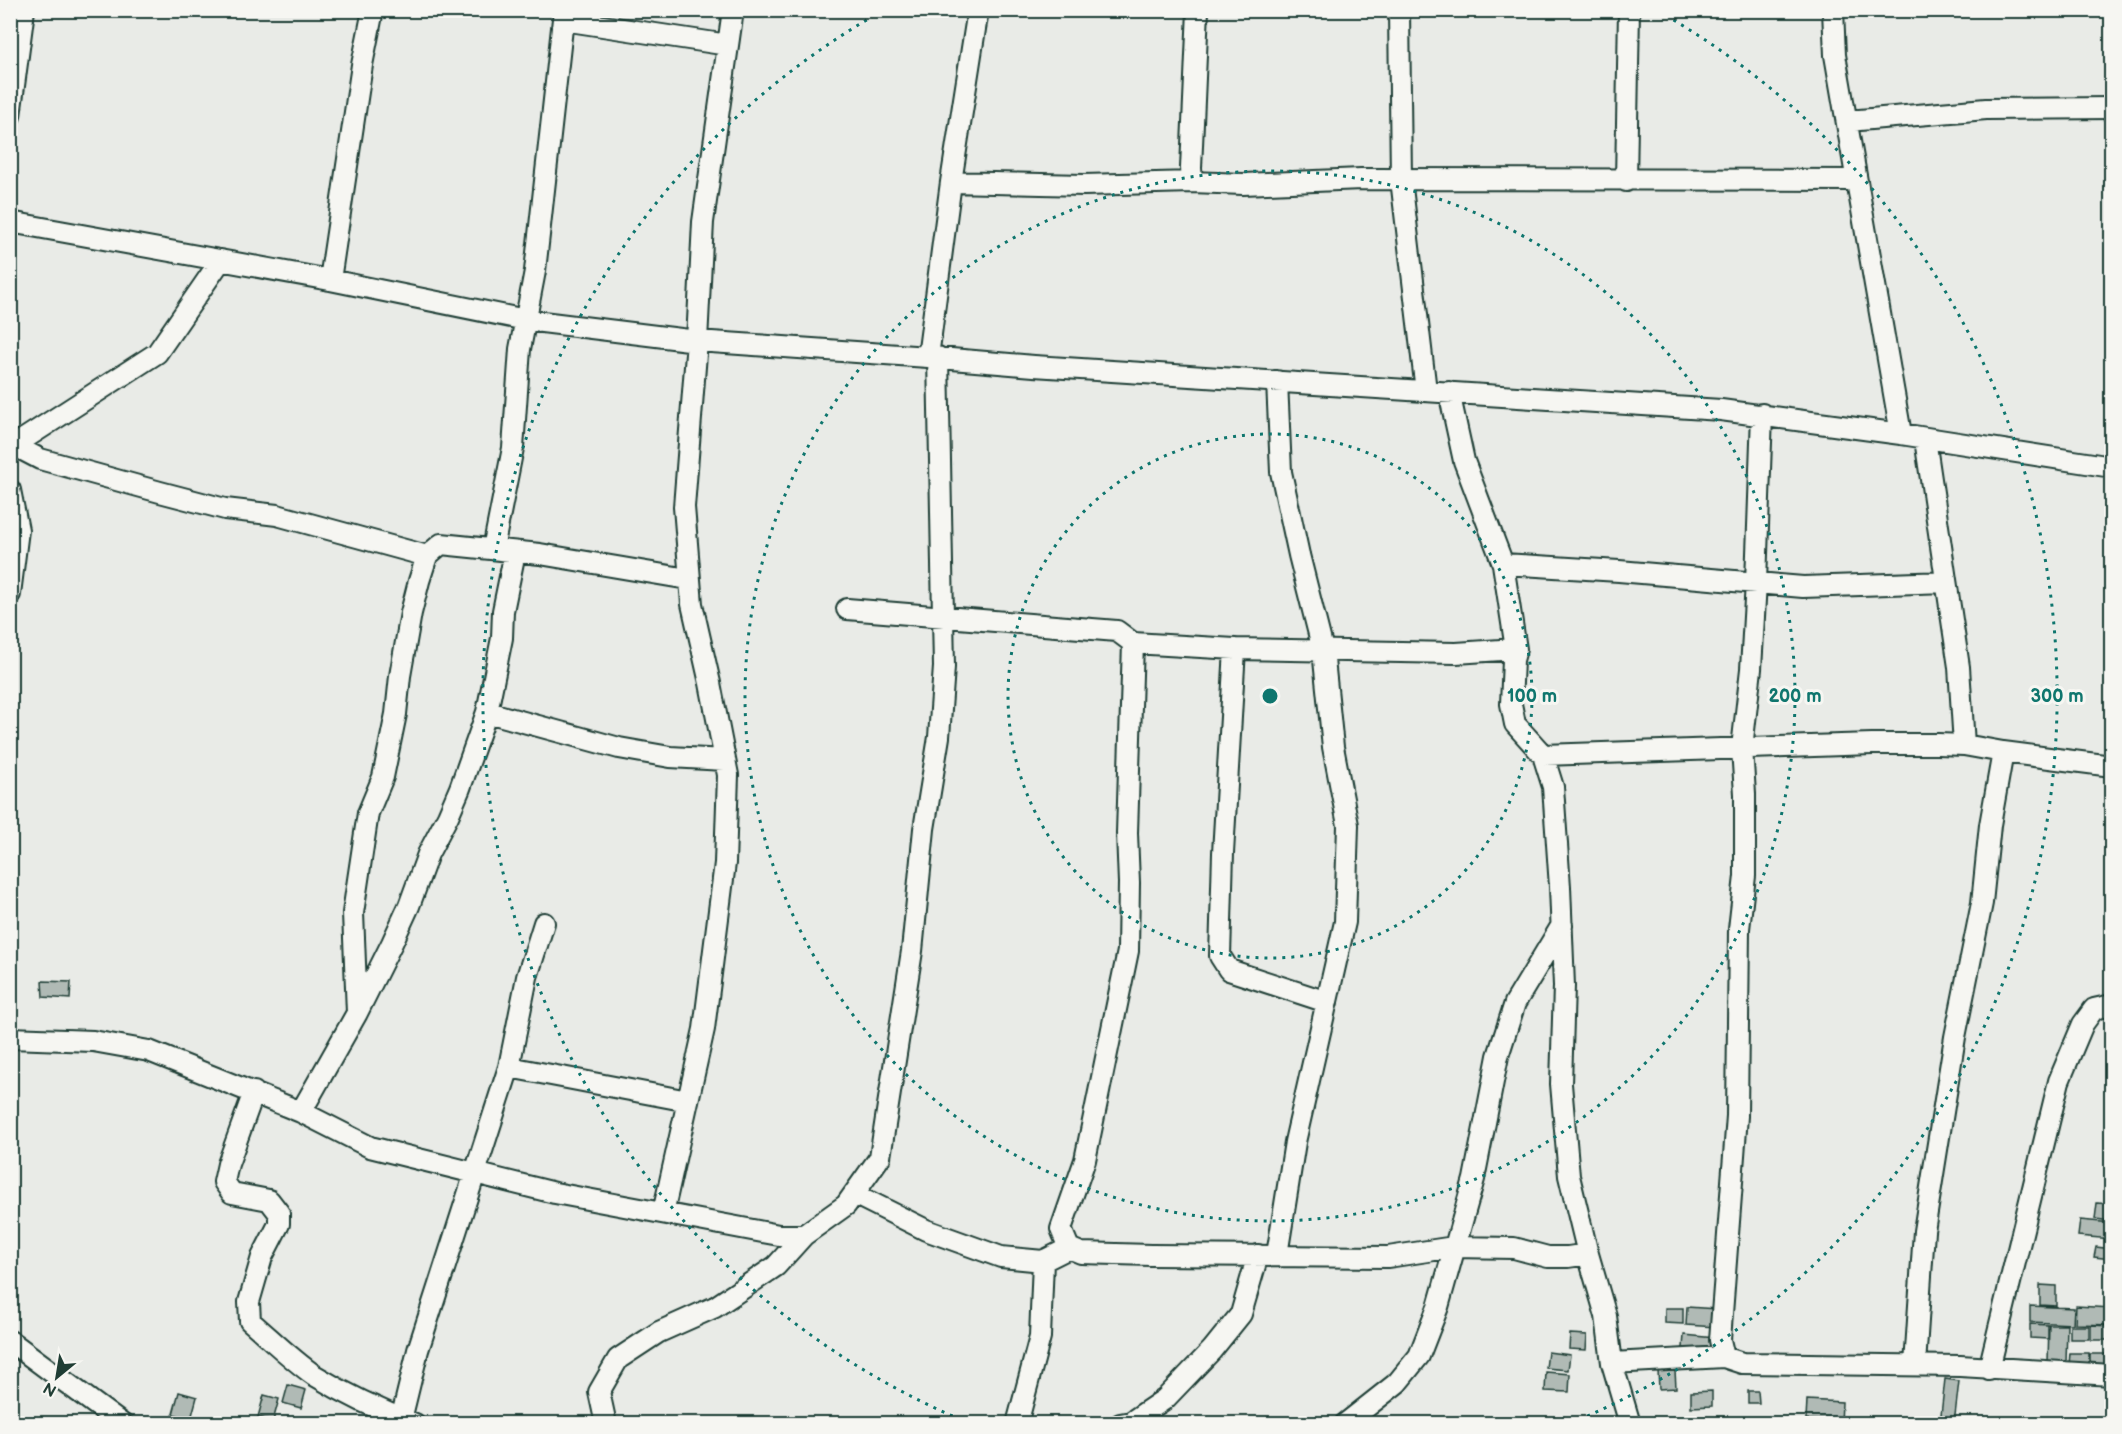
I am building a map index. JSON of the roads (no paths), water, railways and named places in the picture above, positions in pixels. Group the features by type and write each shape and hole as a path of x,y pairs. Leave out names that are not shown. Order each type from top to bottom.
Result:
{"street":[{"path":"10,116 24,10"},
{"path":"330,280 362,65 373,10"},
{"path":"663,1213 704,1029 725,863 728,775 692,604 688,579 684,507 697,342 703,222 733,10"},
{"path":"606,1424 599,1392 618,1359 658,1332 715,1307 776,1266 804,1235 846,1205 880,1157 912,951 924,829 939,737 945,667 933,357 951,182 978,10"},
{"path":"1192,182 1198,10"},
{"path":"1399,10 1401,179 1426,391"},
{"path":"1626,181 1629,10"},
{"path":"1833,10 1835,55 1901,434"},
{"path":"493,549 513,448 520,349 535,271 564,15 728,45"},
{"path":"1848,121 1986,109 2112,108"},
{"path":"951,182 1084,185 1192,182 1243,184 1361,178 1626,181 1856,180"},
{"path":"10,222 330,280 526,320 697,342 1721,410 1762,414 2112,466"},
{"path":"13,447 157,353 221,261"},
{"path":"1120,1424 1131,1422 1165,1399 1212,1350 1241,1314 1268,1255 1345,922 1348,825 1333,747 1323,650 1281,472 1277,381"},
{"path":"1449,392 1464,461 1503,564 1516,649 1513,660 1511,704 1515,724 1543,755 1553,787 1564,986 1561,1084 1569,1176 1606,1316 1612,1363 1630,1424"},
{"path":"1724,1357 1720,1340 1737,1116 1739,929 1744,876 1745,794 1742,748 1751,669 1762,414"},
{"path":"1924,439 1959,667 1964,745"},
{"path":"13,447 40,459 160,492 225,509 277,515 427,556"},
{"path":"10,490 18,530 11,589"},
{"path":"357,1013 353,913 368,813 384,777 411,614 427,556 441,544 540,554 688,579"},
{"path":"301,1112 357,1013 409,906 428,854 448,816 487,712 502,638 503,611 515,552"},
{"path":"1503,564 1756,582 1803,588 1946,582"},
{"path":"847,609 1117,631 1133,643 1235,649 1456,653 1516,649"},
{"path":"1133,643 1127,832 1130,883 1128,951 1085,1160 1061,1229 1069,1248 1081,1253 1388,1257 1454,1247 1514,1248 1548,1257 1588,1254"},
{"path":"1235,649 1223,853 1220,956 1229,970 1327,1002"},
{"path":"487,712 619,748 670,757 725,760"},
{"path":"1543,755 1872,744 1964,745 2112,766"},
{"path":"1915,1365 1924,1232 1955,1037 1982,903 1990,825 2003,752"},
{"path":"254,1092 228,1164 224,1182 232,1193 269,1200 279,1213 279,1224 262,1257 249,1302 250,1321 286,1354 315,1375 405,1422 417,1350 510,1067 527,977 544,924"},
{"path":"1345,1424 1397,1383 1419,1356 1438,1307 1474,1179 1501,1045 1515,1003 1562,925"},
{"path":"1989,1369 2059,1081 2083,1024 2094,1009 2112,1005"},
{"path":"10,1038 93,1041 148,1051 301,1112 370,1147 555,1193 779,1235 804,1235"},
{"path":"510,1067 688,1101"},
{"path":"855,1194 926,1230 1001,1257 1043,1261 1069,1248"},
{"path":"1017,1424 1040,1337 1043,1261"},
{"path":"10,1341 122,1424"},
{"path":"1612,1363 1724,1357 1742,1363 1960,1366 2112,1375"}]}
